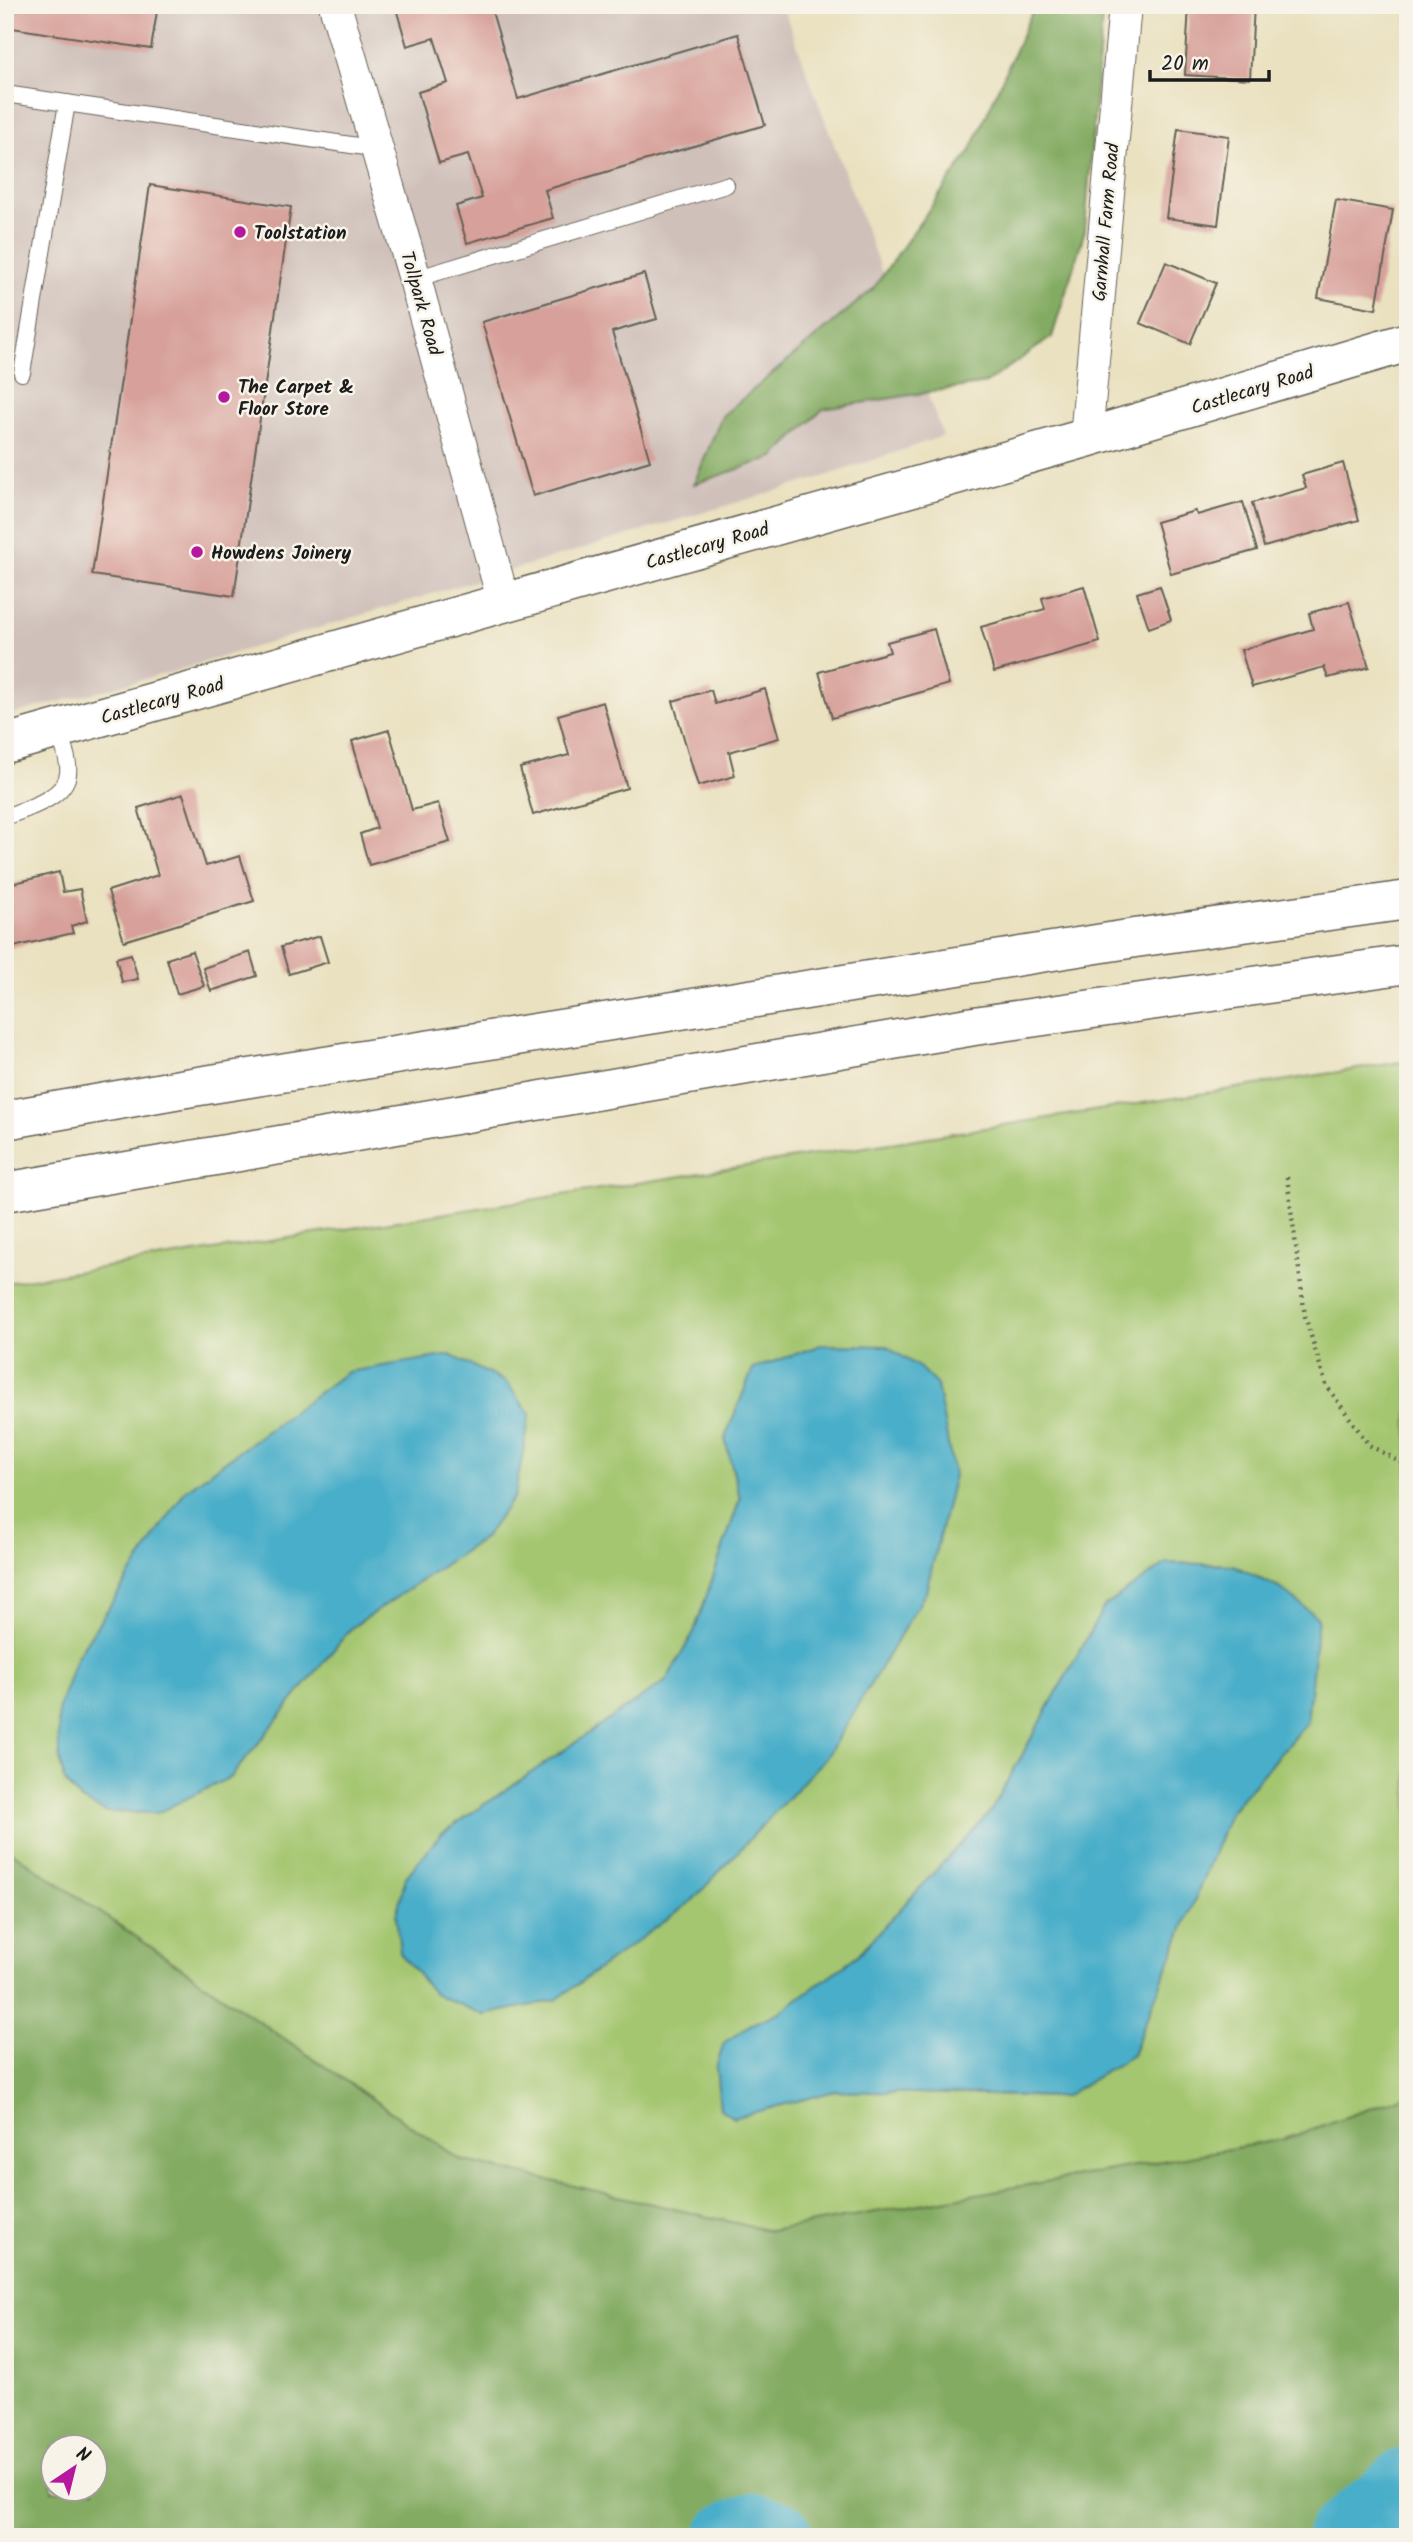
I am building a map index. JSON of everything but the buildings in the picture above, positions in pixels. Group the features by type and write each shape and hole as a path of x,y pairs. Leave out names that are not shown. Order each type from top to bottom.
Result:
{"main road":[{"name":"Castlecary Road","path":"5,744 1086,438 1408,342"},
{"path":"5,1120 194,1087 1108,942 1408,900"},
{"path":"5,1192 974,1026 1408,964"}],"street":[{"name":"Tollpark Road","path":"335,5 415,279 504,603"},
{"name":"Garnhall Farm Road","path":"1086,438 1125,5"}],"lane":[{"path":"5,94 378,149"},
{"path":"22,373 66,103"},
{"path":"415,279 726,184"},
{"path":"5,817 54,795 65,782 68,773 58,730"}],"path":[{"path":"1287,1177 1305,1316 1325,1385 1369,1444 1408,1465"}],"shaded area":[{"path":"5,5 782,5 943,436 832,474 168,673 5,716"}],"green space":[{"path":"1035,5 1103,5 1085,230 1052,337 986,383 823,409 774,457 694,484 722,416 873,289 971,150"},
{"path":"1408,1061 1408,2095 1285,2139 770,2231 461,2160 5,1847 5,1283","holes":["821,1345 886,1346 484,2015 441,1834 666,1681 694,1632 740,1499 725,1438 753,1369","347,1372 515,1495 485,1537 351,1628 337,1644 81,1800 64,1780 59,1753 76,1658 185,1491","1167,1563 1233,1565 1283,1590 1307,1722 1230,1812 1132,2055 1064,2097 835,2091 750,2025 780,2012 858,1955 991,1811 1104,1607"]},
{"path":"5,1847 461,2160 770,2231 1285,2139 1408,2095 1408,2537 5,2537"}],"water":[{"path":"821,1345 886,1346 920,1368 937,1385 954,1475 926,1592 828,1755 692,1901 556,2000 484,2015 434,1994 400,1953 396,1915 406,1877 441,1834 666,1681 694,1632 740,1499 725,1438 753,1369"},
{"path":"450,1355 506,1382 530,1414 515,1495 485,1537 351,1628 231,1777 157,1813 106,1812 81,1800 64,1780 59,1753 58,1711 76,1658 185,1491 347,1372"},
{"path":"1167,1563 1233,1565 1283,1590 1318,1618 1307,1722 1230,1812 1132,2055 1064,2097 835,2091 733,2118 720,2109 716,2068 724,2043 750,2025 780,2012 858,1955 991,1811 1104,1607"}],"waterway":[{"path":"1342,2537 1408,2483"},
{"path":"731,2537 753,2529 778,2537"}],"place":[{"name":"Toolstation","path":"240,232"},
{"name":"The Carpet & Floor Store","path":"224,397"},
{"name":"Howdens Joinery","path":"197,552"}]}
